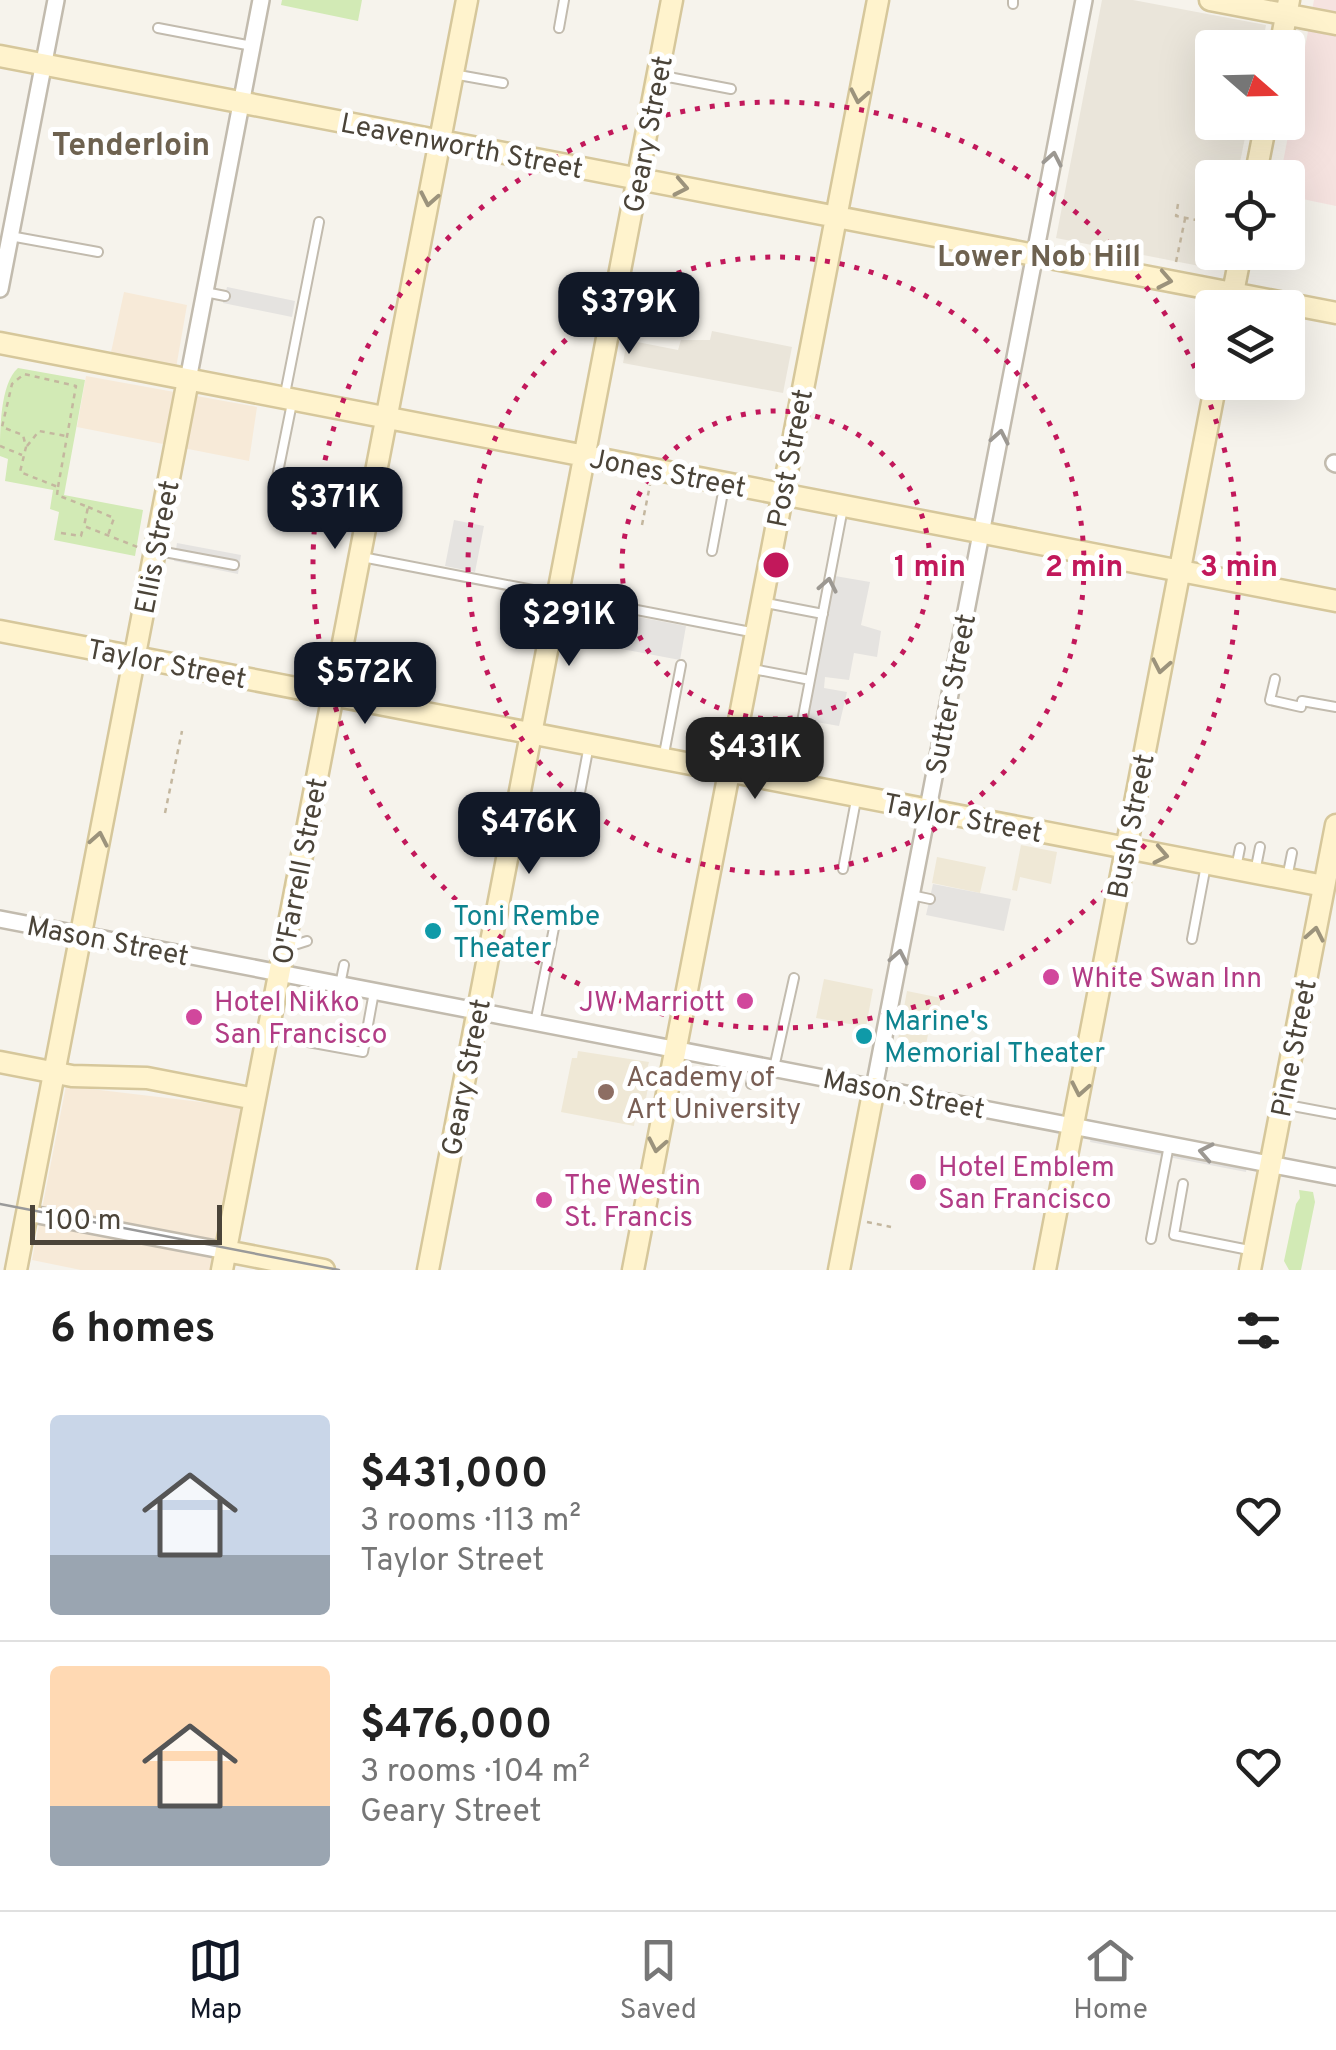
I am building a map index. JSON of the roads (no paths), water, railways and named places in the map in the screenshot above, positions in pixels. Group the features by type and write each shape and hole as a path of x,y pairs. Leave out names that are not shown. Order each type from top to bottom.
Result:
{"main road":[{"name":"O'Farrell Street","path":"224,1261 467,0"},
{"name":"Geary Street","path":"428,1270 672,0"},
{"name":"Post Street","path":"632,1270 878,0"},
{"path":"1210,0 1288,7 1336,24"},
{"name":"Leavenworth Street","path":"0,56 1035,255 1195,292"},
{"name":"Leavenworth Street","path":"1305,309 1336,313"},
{"name":"Jones Street","path":"0,344 1336,601"},
{"name":"Ellis Street","path":"16,1270 134,657 148,550 188,380"},
{"name":"Bush Street","path":"1045,1270 1213,400"},
{"name":"Taylor Street","path":"0,631 1206,864 1244,864 1286,879 1330,887"},
{"name":"Pine Street","path":"1252,1260 1330,887 1336,826"},
{"path":"0,1062 82,1077 147,1078 255,1100"},
{"name":"Sutter Street","path":"839,1270 874,1088"},
{"path":"224,1261 324,1270"}],"street":[{"path":"0,289 7,228 56,0"},
{"name":"Ellis Street","path":"188,380 261,0"},
{"name":"Sutter Street","path":"874,1088 1084,0"},
{"name":"Mason Street","path":"0,919 1336,1177"},
{"path":"27,1213 224,1261"}],"lane":[{"path":"559,28 564,0"},
{"path":"158,28 252,46"},
{"path":"453,74 503,83"},
{"path":"658,75 731,89"},
{"path":"274,492 319,222"},
{"path":"7,228 98,252"},
{"path":"205,292 225,296"},
{"path":"712,552 725,483"},
{"path":"790,784 844,506"},
{"path":"148,550 234,565"},
{"path":"360,556 756,633"},
{"path":"762,602 823,614"},
{"path":"663,759 682,665"},
{"path":"749,668 810,680"},
{"path":"1275,679 1270,700 1336,708"},
{"path":"571,840 589,745"},
{"path":"843,869 857,796"},
{"path":"1244,864 1260,847"},
{"path":"1286,879 1292,853"},
{"path":"1192,939 1206,864"},
{"path":"911,895 930,899"},
{"path":"535,1022 554,928"},
{"path":"284,948 307,941"},
{"path":"340,985 344,965"},
{"path":"774,1068 794,978"},
{"path":"267,1034 363,1052 374,992"},
{"path":"752,1084 755,1065"},
{"path":"1282,1104 1336,1114"},
{"path":"1151,1239 1170,1145"},
{"path":"1183,1184 1174,1235 1252,1260"}],"tram line":[{"path":"0,1204 339,1270"}],"place":[{"name":"Toni Rembe Theater","path":"433,931"},
{"name":"White Swan Inn","path":"1051,977"},
{"name":"JW Marriott","path":"745,1001"},
{"name":"Hotel Nikko San Francisco","path":"194,1017"},
{"name":"Marine's Memorial Theater","path":"864,1036"},
{"name":"Academy of Art University","path":"606,1092"},
{"name":"Hotel Emblem San Francisco","path":"918,1182"},
{"name":"The Westin St. Francis","path":"544,1200"}],"district":[{"name":"Tenderloin","path":"131,144"},
{"name":"Lower Nob Hill","path":"1039,256"}]}
